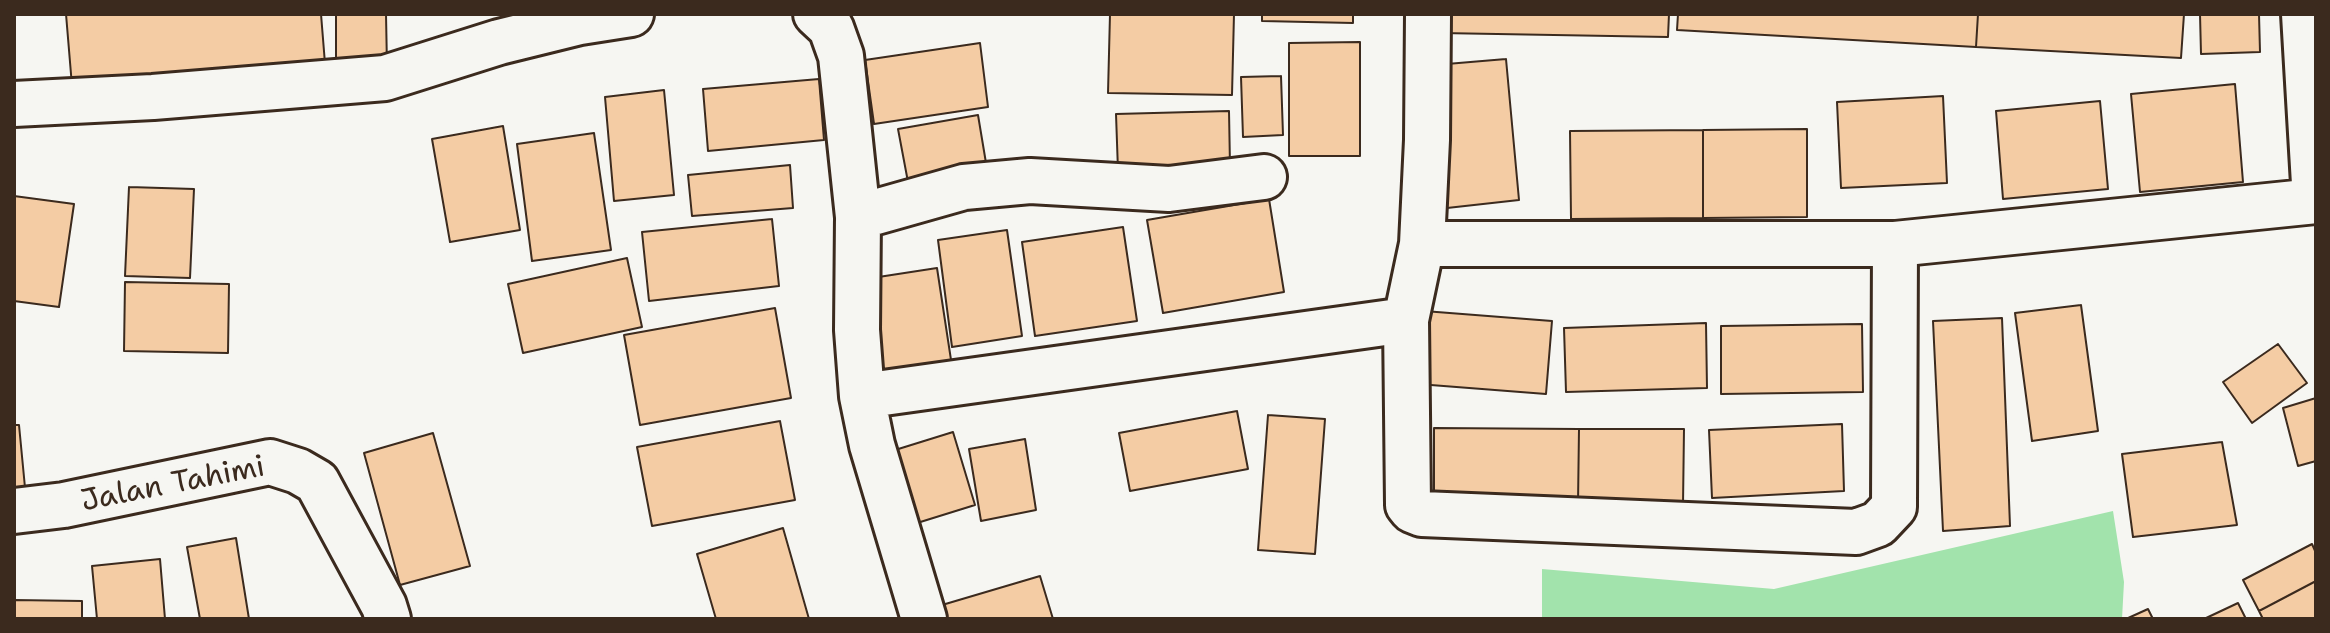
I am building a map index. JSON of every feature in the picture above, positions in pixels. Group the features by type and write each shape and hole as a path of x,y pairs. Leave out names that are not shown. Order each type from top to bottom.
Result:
{"street":[{"path":"14,104 153,97 385,78 499,42 580,22 631,14"},
{"path":"816,14 831,28 841,56 858,217 857,330 862,396 872,445 924,619"},
{"path":"1428,14 1422,244 1406,320 1408,505 1412,510 1438,515 1856,532 1878,524 1894,507 1895,244"},
{"path":"1422,244 1895,244 2315,201 2304,14"},
{"path":"858,217 964,187 1030,181 1169,189 1264,177"},
{"path":"862,396 1406,320"},
{"name":"Jalan Tahimi","path":"14,511 64,505 270,462 284,466 317,482 384,606 388,619"}],"green space":[{"path":"2113,511 2124,582 2122,619 1542,619 1542,569 1774,589"}],"building":[{"path":"66,14 321,14 326,76 73,98"},
{"path":"336,14 386,14 387,67 336,68"},
{"path":"1110,14 1234,14 1232,95 1108,93"},
{"path":"1262,14 1353,14 1353,23 1262,21"},
{"path":"1440,14 1669,14 1668,37 1440,33"},
{"path":"1678,14 1978,14 1976,47 1677,30"},
{"path":"1978,14 2184,14 2181,58 1976,47"},
{"path":"2200,14 2259,14 2260,52 2201,54"},
{"path":"1360,42 1360,156 1289,156 1289,43"},
{"path":"980,43 988,107 874,124 865,60"},
{"path":"1506,59 1519,200 1447,208 1435,65"},
{"path":"1281,76 1283,135 1243,137 1241,77"},
{"path":"819,79 824,140 708,151 703,89"},
{"path":"2235,84 2243,182 2140,192 2131,94"},
{"path":"664,90 674,195 614,201 605,97"},
{"path":"1943,96 1947,183 1841,188 1837,102"},
{"path":"2100,101 2108,189 2003,199 1996,111"},
{"path":"1229,111 1230,166 1118,171 1116,114"},
{"path":"978,115 987,169 908,182 898,129"},
{"path":"503,126 520,230 450,242 432,139"},
{"path":"1807,129 1807,217 1703,218 1703,130"},
{"path":"1703,130 1703,218 1571,219 1570,131"},
{"path":"594,133 611,250 532,261 517,144"},
{"path":"790,165 793,208 692,216 688,175"},
{"path":"129,187 194,189 190,278 125,276"},
{"path":"14,196 74,204 59,307 14,301"},
{"path":"1269,199 1284,292 1163,313 1147,220"},
{"path":"772,219 779,286 649,301 642,232"},
{"path":"1123,227 1137,321 1035,336 1022,242"},
{"path":"1007,230 1022,336 952,347 938,240"},
{"path":"627,258 642,327 523,353 508,284"},
{"path":"937,268 953,373 875,385 859,280"},
{"path":"125,282 229,284 228,353 124,351"},
{"path":"2081,305 2098,431 2032,441 2015,313"},
{"path":"775,308 791,398 640,425 624,335"},
{"path":"1424,311 1552,321 1546,394 1418,384"},
{"path":"2002,318 2010,526 1943,531 1933,321"},
{"path":"1706,323 1707,388 1566,392 1564,328"},
{"path":"1862,324 1863,392 1721,394 1721,326"},
{"path":"2278,344 2307,383 2252,423 2223,382"},
{"path":"2316,398 2316,461 2298,466 2283,408"},
{"path":"1237,411 1248,469 1130,491 1119,433"},
{"path":"1268,415 1325,419 1315,554 1258,550"},
{"path":"780,421 795,500 652,526 637,447"},
{"path":"1842,424 1844,491 1712,498 1709,430"},
{"path":"14,425 19,425 26,498 14,499"},
{"path":"1434,428 1579,429 1578,504 1434,504"},
{"path":"1579,429 1684,429 1683,505 1578,504"},
{"path":"953,432 975,505 901,528 879,455"},
{"path":"433,433 470,566 400,585 364,453"},
{"path":"1025,439 1036,510 981,521 969,449"},
{"path":"2222,442 2237,525 2133,537 2122,454"},
{"path":"783,528 809,619 716,619 697,554"},
{"path":"236,538 249,619 200,619 187,547"},
{"path":"2312,544 2316,553 2316,581 2259,611 2243,580"},
{"path":"160,559 165,619 97,619 92,566"},
{"path":"1040,576 1053,619 946,619 942,605"},
{"path":"2316,581 2316,619 2263,619 2259,611"},
{"path":"14,600 82,601 82,619 14,619"},
{"path":"2238,603 2246,619 2204,619"},
{"path":"2148,609 2153,619 2126,619"}]}
